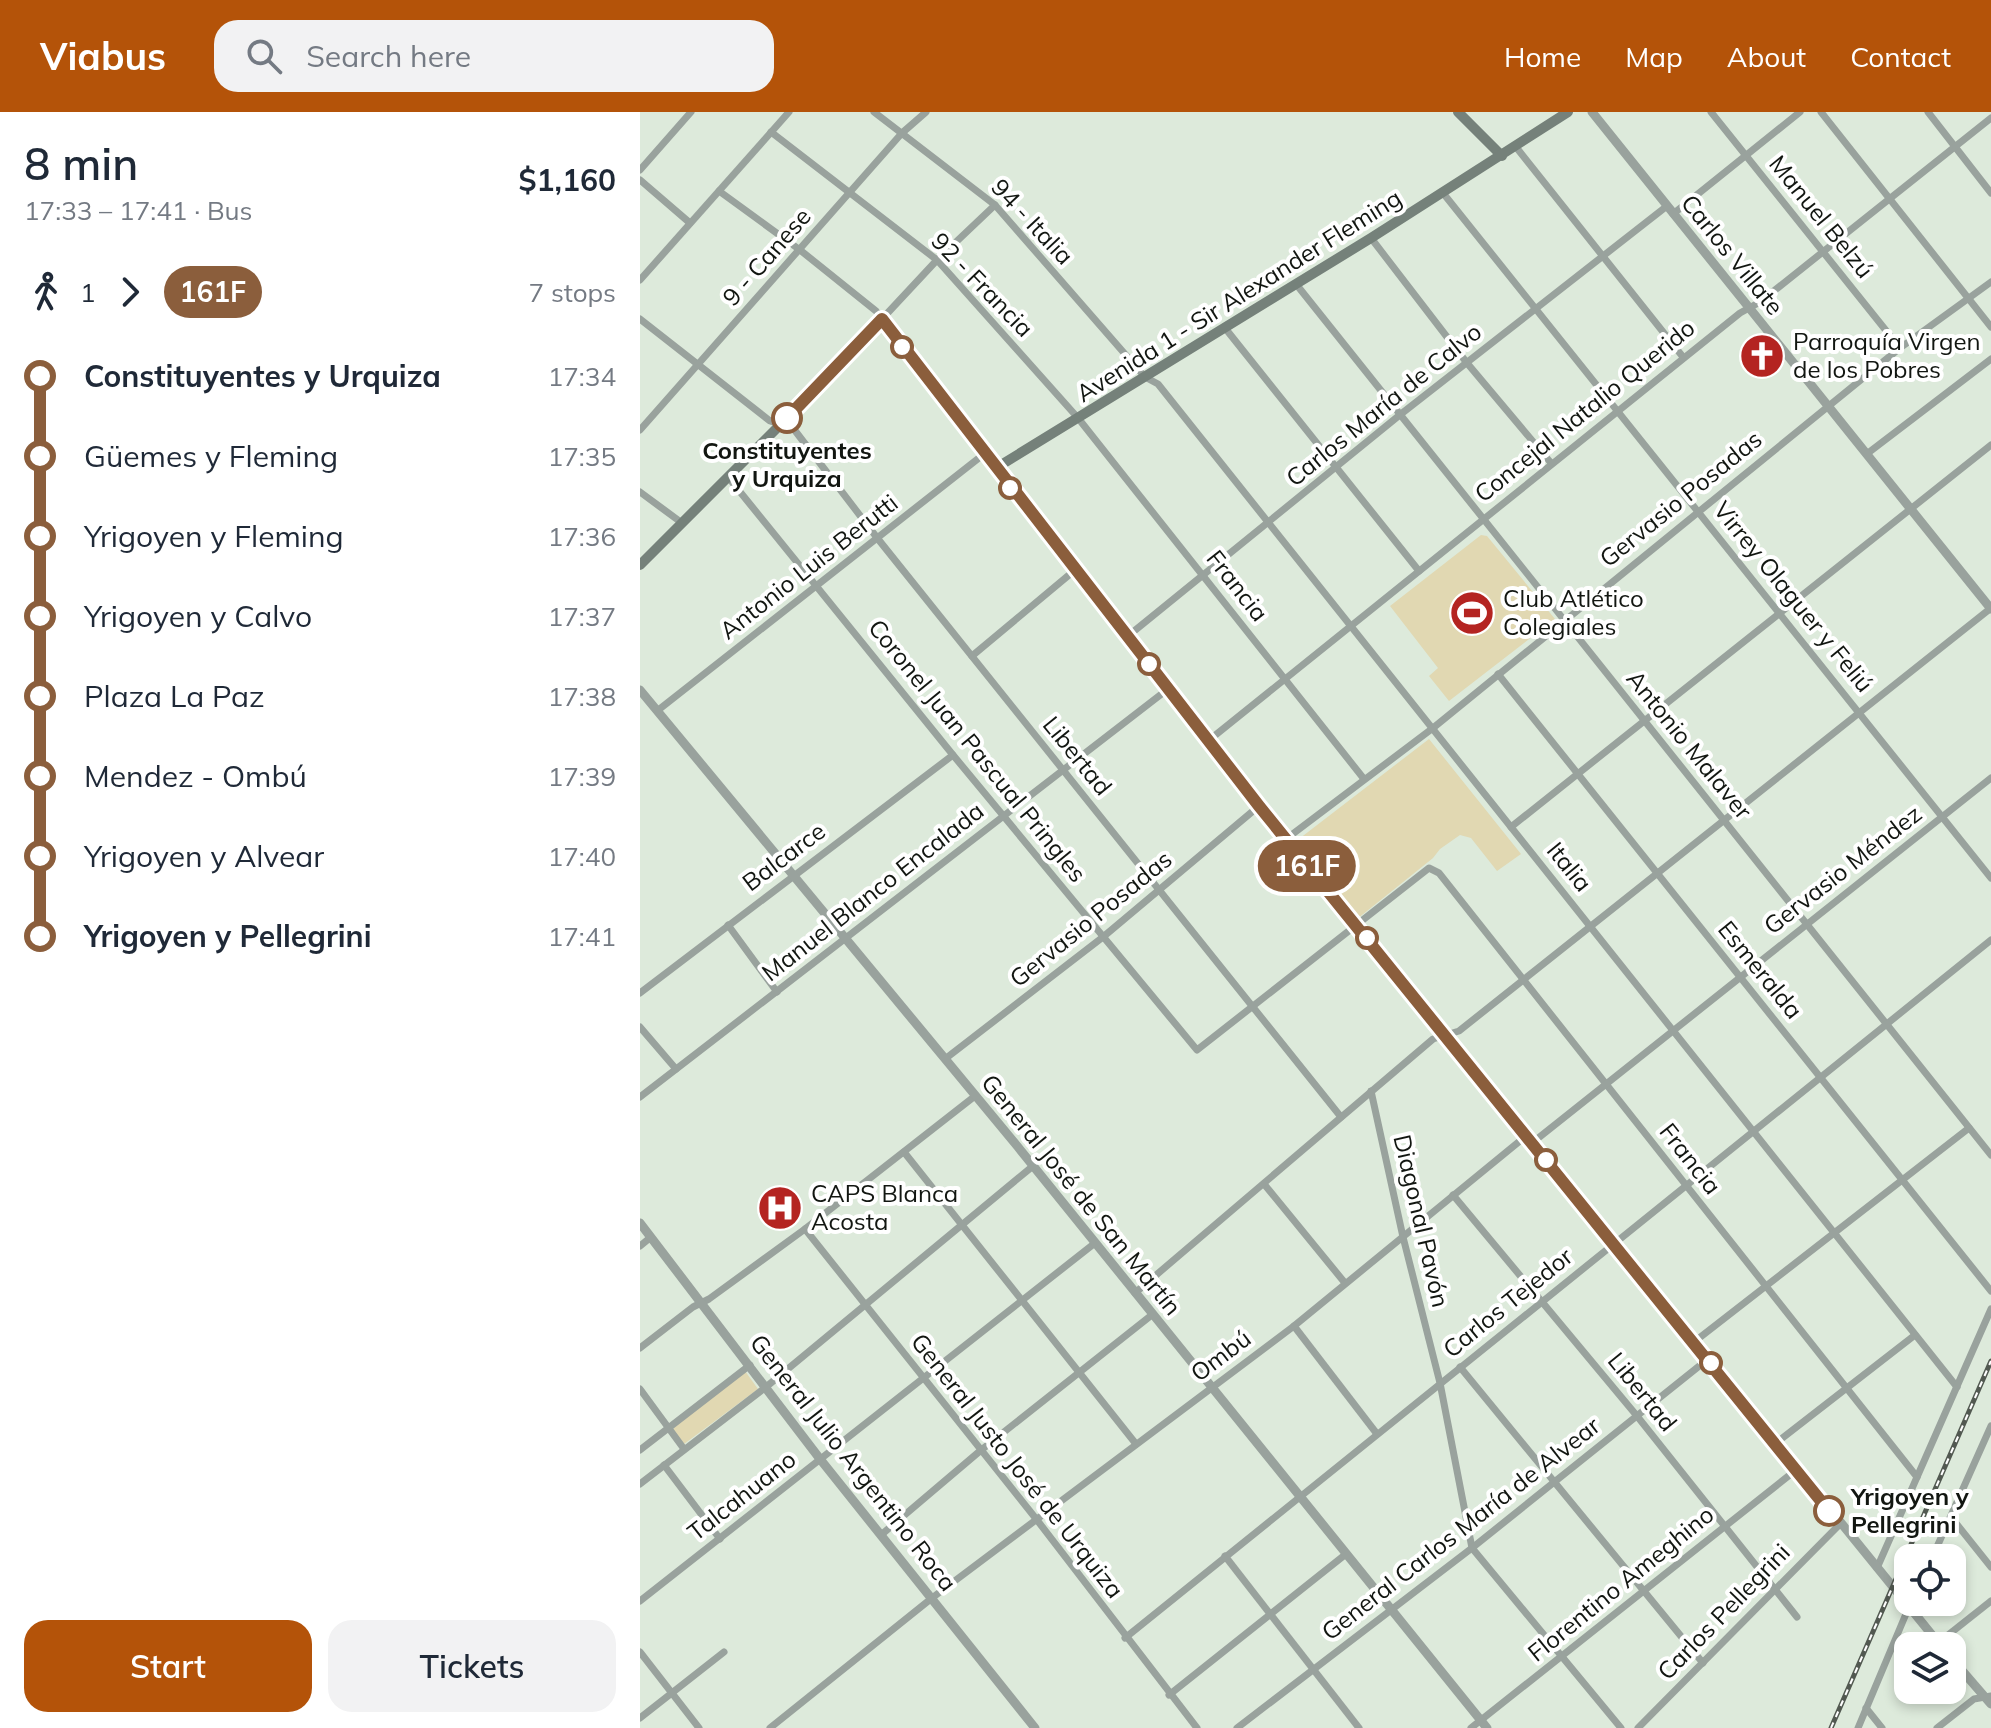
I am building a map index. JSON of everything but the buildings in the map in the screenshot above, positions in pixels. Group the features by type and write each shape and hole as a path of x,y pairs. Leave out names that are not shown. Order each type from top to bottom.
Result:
{"main road":[{"path":"1458,112 1502,156"},
{"name":"Avenida 1 - Sir Alexander Fleming","path":"996,468 1371,238 1568,112"},
{"path":"640,565 882,319 996,468"}],"street":[{"path":"640,170 691,112"},
{"path":"640,280 789,112"},
{"name":"94 - Italia","path":"874,112 995,205 1145,377"},
{"name":"9 - Canese","path":"640,430 902,133 926,112"},
{"name":"Carlos Villate","path":"1592,112 1991,609"},
{"name":"Manuel Belzú","path":"1711,112 1900,348"},
{"name":"Carlos María de Calvo","path":"1128,636 1401,414 1602,258 1800,112"},
{"path":"1821,112 1991,327"},
{"path":"1928,112 1991,193"},
{"name":"Concejal Natalio Querido","path":"1208,741 1683,357 1824,253 1991,118"},
{"name":"92 - Francia","path":"771,132 937,260 1078,418"},
{"path":"1516,147 1683,357"},
{"path":"640,180 690,223"},
{"path":"719,191 800,250 882,319 937,260 995,205"},
{"name":"Virrey Olaguer y Feliú","path":"1443,193 1991,878"},
{"path":"1371,238 1467,363 1551,463"},
{"name":"Gervasio Posadas","path":"1286,839 1433,728 1697,510 1900,348 1991,282"},
{"name":"Antonio Malaver","path":"1296,284 1991,1155"},
{"name":"Libertad","path":"640,319 770,421 793,428 878,539 1341,1117"},
{"path":"1225,328 1419,571"},
{"path":"1868,453 1991,359"},
{"name":"Italia","path":"1145,377 1158,384 1269,522 1957,1387"},
{"name":"Francia","path":"1078,418 1364,779"},
{"path":"1511,827 1991,445"},
{"name":"Antonio Luis Berutti","path":"657,711 984,454"},
{"path":"996,468 1259,806 1894,1587"},
{"name":"Coronel Juan Pascual Pringles","path":"728,477 1197,1050 1253,1007"},
{"path":"640,492 682,523"},
{"path":"972,656 1075,570"},
{"path":"1135,1293 1433,1039 1459,1031 1991,609"},
{"name":"Esmeralda","path":"1498,674 1991,1291"},
{"name":"Manuel Blanco Encalada","path":"640,1097 1168,689"},
{"name":"General José de San Martín","path":"640,690 1033,1166 1484,1724"},
{"name":"Balcarce","path":"640,993 953,755"},
{"name":"Gervasio Méndez","path":"1529,1139 1606,1085 1991,778"},
{"name":"Gervasio Posadas","path":"945,1059 1103,937 1259,806"},
{"name":"Francia","path":"1356,925 1429,868 1439,873 1917,1477"},
{"path":"728,925 777,992"},
{"path":"1253,1007 1356,925"},
{"name":"Carlos Tejedor","path":"1125,1638 1991,940"},
{"path":"640,1027 676,1069"},
{"name":"Diagonal Pavón","path":"1371,1091 1403,1237 1440,1383 1472,1548"},
{"path":"640,1348 805,1229 975,1096"},
{"path":"1694,1342 1969,1128"},
{"name":"Ombú","path":"770,1728 932,1598 1294,1326 1453,1195 1529,1139"},
{"path":"904,1152 1136,1444"},
{"path":"640,1484 766,1387 1033,1166"},
{"path":"1264,1184 1345,1283"},
{"name":"Libertad","path":"1453,1195 1637,1416 1797,1617"},
{"name":"General Julio Argentino Roca","path":"640,1223 820,1459 1035,1728"},
{"name":"General Justo José de Urquiza","path":"805,1229 1037,1520 1197,1728"},
{"path":"640,1246 651,1237"},
{"name":"Talcahuano","path":"640,1601 1095,1243"},
{"path":"1877,1568 1991,1309"},
{"path":"881,1535 980,1451 1153,1314"},
{"path":"1294,1326 1377,1434"},
{"path":"1776,1443 1915,1335"},
{"name":"General Carlos María de Alvear","path":"1237,1728 1472,1548 1708,1359"},
{"path":"640,1450 750,1365"},
{"path":"1460,1367 1703,1663"},
{"path":"640,1389 684,1449"},
{"path":"1938,1544 1991,1429"},
{"path":"664,1465 720,1539"},
{"name":"Florentino Ameghino","path":"1471,1728 1484,1724 1562,1657 1796,1470"},
{"path":"1951,1517 1991,1567"},
{"name":"Carlos Pellegrini","path":"1638,1728 1840,1524"},
{"path":"1472,1548 1621,1728"},
{"path":"1169,1695 1346,1554"},
{"path":"1225,1556 1359,1728"},
{"path":"1954,1632 1991,1601"},
{"path":"1858,1728 1905,1616"},
{"path":"1918,1616 1931,1632"},
{"path":"640,1652 699,1728"},
{"path":"640,1718 724,1652"},
{"path":"1966,1674 1989,1699"},
{"path":"1937,1728 1974,1699 1989,1699"},
{"path":"1866,1708 1882,1728"}],"shaded area":[{"name":"Club Atlético Colegiales","path":"1481,535 1487,536 1555,619 1449,701 1429,676 1438,668 1390,606"},
{"path":"1429,739 1521,854 1497,871 1471,838 1460,835 1357,919 1295,842"},
{"path":"745,1371 758,1389 684,1444 674,1427"}],"railway":[{"path":"1831,1728 1991,1361"}],"bus line":[{"name":"161F","path":"787,418 882,319 1259,806 1829,1511"}],"place":[{"name":"Parroquía Virgen de los Pobres","path":"1762,356"},
{"name":"Constituyentes y Urquiza","path":"787,418"},
{"name":"Club Atlético Colegiales","path":"1472,613"},
{"name":"CAPS Blanca Acosta","path":"780,1208"},
{"name":"Yrigoyen y Pellegrini","path":"1829,1511"}]}
